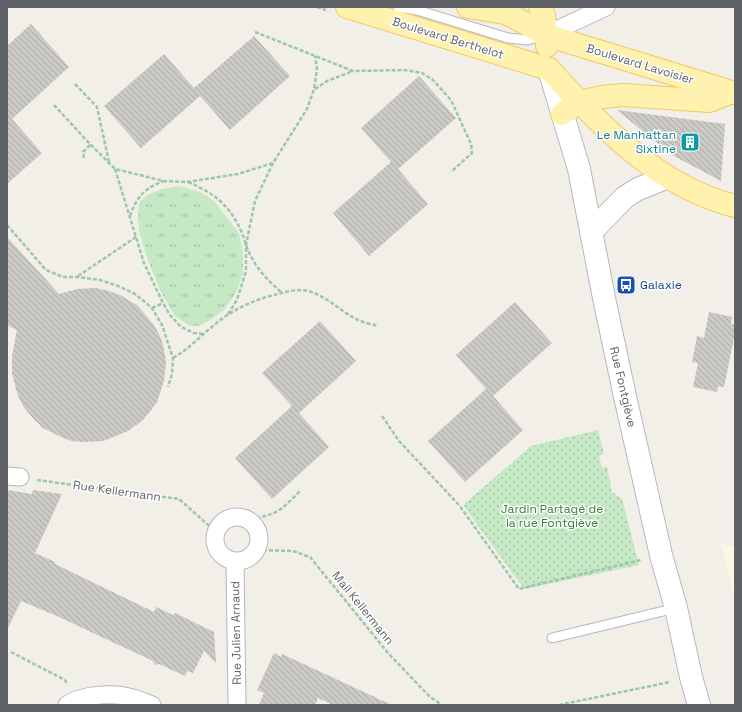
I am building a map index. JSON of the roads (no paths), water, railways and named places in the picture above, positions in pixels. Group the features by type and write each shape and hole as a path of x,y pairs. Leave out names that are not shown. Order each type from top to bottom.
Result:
{"main road":[{"name":"Boulevard Berthelot","path":"347,7 549,69"},
{"path":"540,7 544,16 549,69 570,108 629,149 649,165 684,187 735,206"},
{"path":"478,8 505,13 546,35"},
{"name":"Boulevard Lavoisier","path":"546,35 734,92"},
{"path":"570,108 602,96 623,95 709,101 734,92"},
{"name":"Rue Fontgiève","path":"570,108 579,169 606,310 661,555 676,608 691,677 699,705"},
{"path":"591,232 626,197 638,189 668,177"}],"street":[{"path":"546,35 606,7"},
{"path":"234,517 245,518 252,523 258,531 259,540 257,550 251,557 244,561 235,562 225,559 218,551 214,542 216,531 223,521 234,517"},
{"name":"Rue Julien Arnaud","path":"235,562 237,705"},
{"path":"70,703 94,696 118,694 152,705"}],"lane":[{"path":"398,7 417,10 508,38 527,40 546,35"},
{"path":"497,35 549,69"},
{"path":"552,638 676,608"}],"place":[{"name":"Le Manhattan Sixtine","path":"690,142"},
{"name":"Galaxie","path":"626,285"}],"park label":[{"name":"Jardin Partagé de la rue Fontgiève","path":"552,516"}]}
